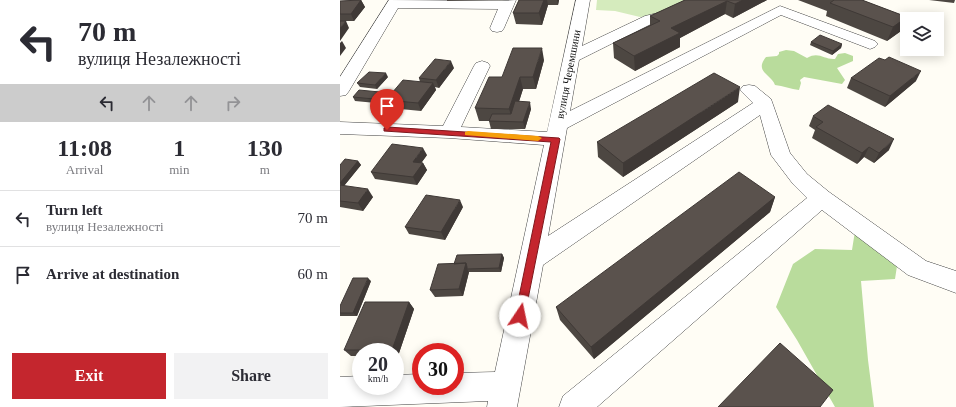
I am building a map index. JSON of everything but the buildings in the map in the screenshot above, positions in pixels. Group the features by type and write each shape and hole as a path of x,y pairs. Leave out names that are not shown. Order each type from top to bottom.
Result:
{"street":[{"name":"вулиця Черемшини","path":"504,397 583,0"},
{"path":"572,57 650,19 684,11 710,0"},
{"path":"340,91 395,2 508,2 497,28"},
{"path":"340,128 449,132 557,132 780,10 870,44"},
{"path":"449,132 482,66"},
{"path":"532,259 757,97 781,155 800,179 821,198 917,268 956,282"},
{"path":"574,407 821,198"},
{"path":"340,392 504,397"}],"green space":[{"path":"597,0 706,0 657,15 640,17 615,11 596,10"},
{"path":"786,50 794,51 807,58 815,55 835,59 838,54 845,53 853,56 853,61 837,68 845,80 842,84 804,77 800,80 801,83 799,90 796,90 775,85 764,72 762,66 766,57 777,56 779,52"},
{"path":"855,231 897,266 895,279 861,281 874,407 835,407 797,340 776,307 793,264 815,249 852,250"}],"slow traffic":[{"path":"468,134 538,138"}],"route":[{"path":"387,130 449,132 556,139 520,316"}]}
